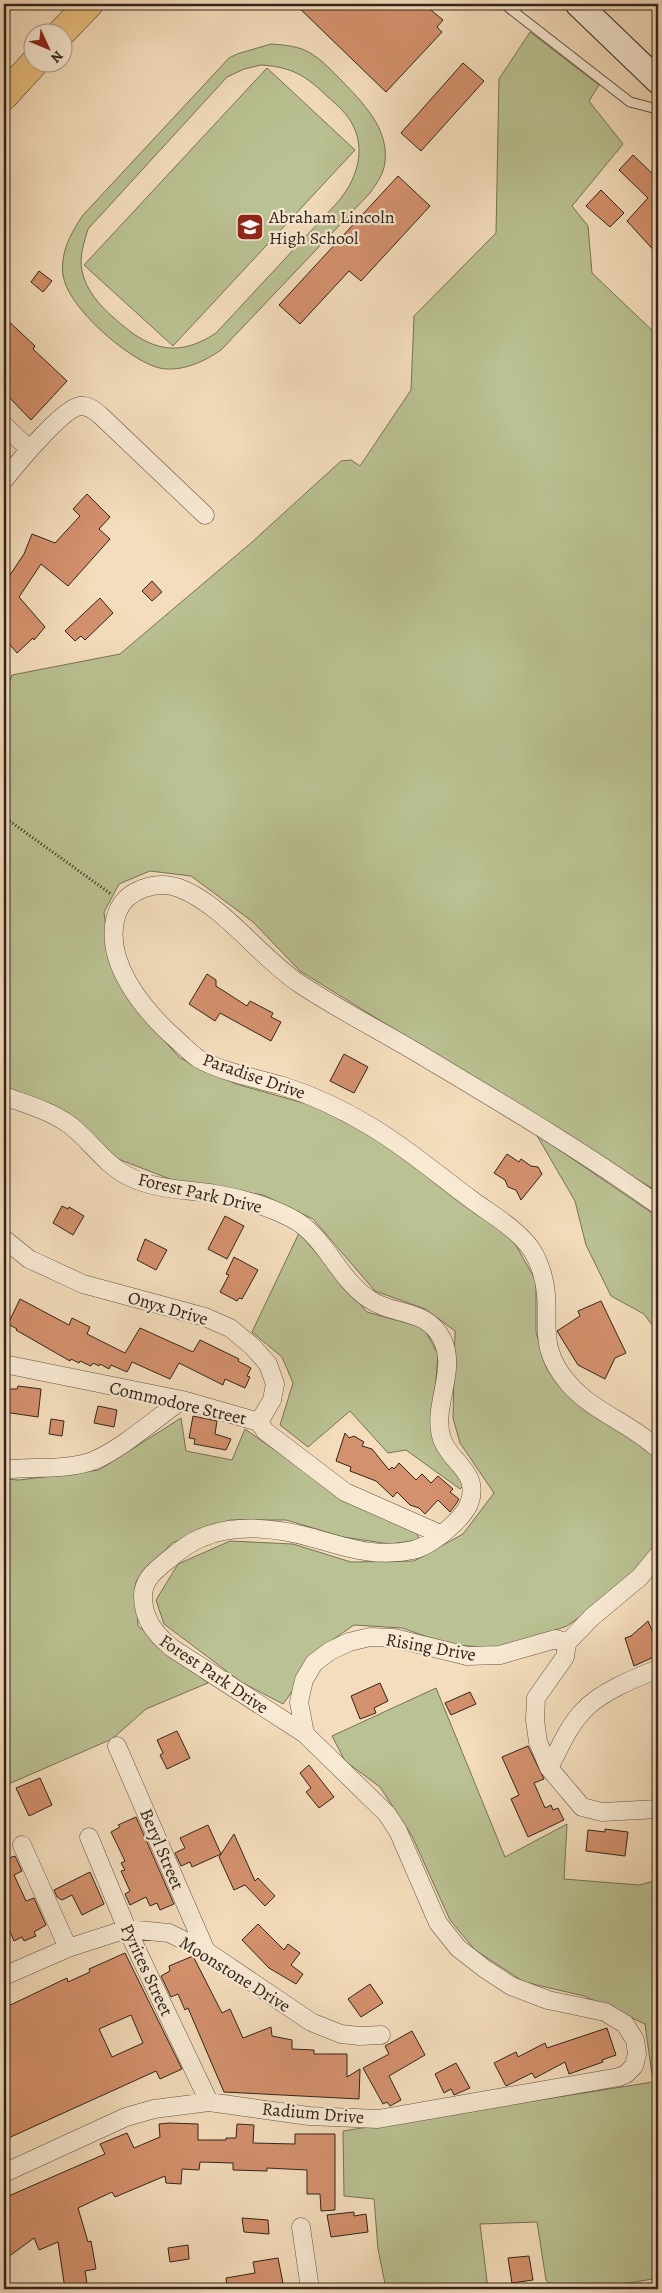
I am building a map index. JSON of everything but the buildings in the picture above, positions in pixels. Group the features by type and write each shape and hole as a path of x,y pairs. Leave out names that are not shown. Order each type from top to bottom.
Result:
{"main road":[{"path":"72,22 89,4"},
{"path":"5,93 25,72"}],"street":[{"path":"578,4 658,80"},
{"path":"4,480 30,449 66,414 78,406 89,406 206,515"},
{"path":"4,425 30,449"},
{"path":"123,902 135,892 154,884 177,888 201,899 240,932 279,970 302,986 465,1082 623,1180 658,1205"},
{"name":"Paradise Drive","path":"123,902 117,914 114,934 117,954 124,974 156,1022 197,1058 220,1068 285,1086 337,1106 381,1133 504,1223 528,1245 537,1260 544,1278 546,1344 555,1364 569,1385 589,1403 625,1424 658,1449"},
{"name":"Forest Park Drive","path":"4,1096 54,1115 69,1124 107,1163 129,1176 156,1186 216,1194 252,1203 288,1216 312,1232 345,1275 369,1300 414,1314 429,1323 442,1338 447,1356 439,1424 443,1442 470,1479 472,1495 467,1508 457,1521 417,1550 392,1553 340,1548 312,1538 279,1531 247,1529 202,1537 188,1544 151,1574 143,1588 143,1603 147,1619 156,1635 172,1648 305,1734 387,1814 398,1832 438,1923 458,1948 511,1986 548,2000 605,2012 620,2020 632,2032 637,2048 636,2061 630,2070"},
{"name":"Onyx Drive","path":"4,1239 29,1258 74,1280 205,1317 230,1328 252,1346 268,1364 275,1384 272,1400 259,1422"},
{"name":"Commodore Street","path":"4,1364 182,1400 259,1422 265,1431 345,1492 440,1534"},
{"path":"10,1469 62,1466 94,1460 121,1444 182,1400"},
{"path":"658,1556 640,1576 592,1617 567,1643 564,1657 536,1698 535,1720 538,1742 549,1768 582,1807 602,1812 658,1809"},
{"name":"Rising Drive","path":"305,1734 299,1702 304,1680 314,1663 330,1650 349,1642 370,1637 394,1638 467,1656 500,1656 556,1638 567,1643"},
{"path":"549,1768 567,1734 583,1710 610,1691 658,1669"},
{"name":"Beryl Street","path":"118,1746 206,1951"},
{"name":"Pyrites Street","path":"89,1837 127,1929 209,2102"},
{"path":"22,1845 68,1948"},
{"name":"Moonstone Drive","path":"4,1974 68,1948 127,1929 169,1933 206,1951 311,2022 341,2034 360,2036 381,2035"},
{"name":"Radium Drive","path":"4,2173 126,2117 154,2109 209,2102 309,2116 378,2119 620,2077 630,2070"},
{"path":"301,2227 310,2289"}],"lane":[{"path":"504,4 630,102 658,109"},
{"path":"650,117 658,109"}],"path":[{"path":"4,817 19,830 123,902"}],"green space":[{"path":"530,32 599,85 589,101 623,144 572,206 588,226 592,273 658,336 658,1192 300,971 253,922 191,876 150,871 119,884 104,912 110,962 140,1014 180,1058 236,1084 314,1106 372,1136 513,1240 536,1281 536,1332 547,1369 584,1407 643,1444 658,1463 658,1542 621,1588 567,1626 502,1648 451,1645 402,1628 354,1625 315,1652 299,1682 283,1704 241,1682 164,1624 156,1600 178,1564 230,1541 293,1544 351,1562 414,1561 463,1534 494,1493 460,1443 453,1418 455,1331 425,1309 375,1291 313,1219 263,1195 175,1181 118,1159 83,1129 4,1087 4,699 12,675 120,654 251,543 341,461 351,460 360,466 411,390 414,316 496,233 499,79"},
{"path":"271,44 287,45 307,51 316,57 349,88 372,116 383,138 385,162 383,171 370,193 221,350 207,359 190,366 164,369 144,362 130,353 100,330 87,316 75,302 67,288 63,275 63,258 74,229 83,215 229,58","holes":["261,65 290,70 306,78 334,102 350,120 355,131 359,153 358,164 350,185 336,204 216,333 201,341 174,348 150,343 138,337 114,318 103,308 90,291 81,265 82,250 88,229 227,77 244,69"]},
{"path":"267,68 355,150 173,346 84,265"},
{"path":"536,1134 658,1217 658,1333 644,1314 611,1296 586,1245 575,1201"},
{"path":"299,1233 367,1312 424,1328 438,1354 432,1430 437,1449 464,1485 460,1489 406,1450 388,1453 350,1411 308,1447 280,1425 293,1383 282,1357 252,1332"},
{"path":"181,1418 186,1451 232,1460 245,1429 341,1497 416,1530 419,1540 390,1544 343,1537 286,1520 230,1520 172,1543 136,1582 138,1626 208,1683 146,1709 112,1739 4,1786 4,1479 19,1480 99,1470"},
{"path":"436,1688 505,1857 567,1824 564,1879 639,1885 658,1880 658,2278 595,2289 556,2289 546,2280 537,2222 480,2224 488,2289 386,2289 378,2249 374,2199 344,2196 343,2131 653,2082 645,2024 584,1996 524,1982 475,1950 450,1920 412,1836 380,1787 345,1761 332,1736"}],"place":[{"name":"Abraham Lincoln High School","path":"250,227"}]}
